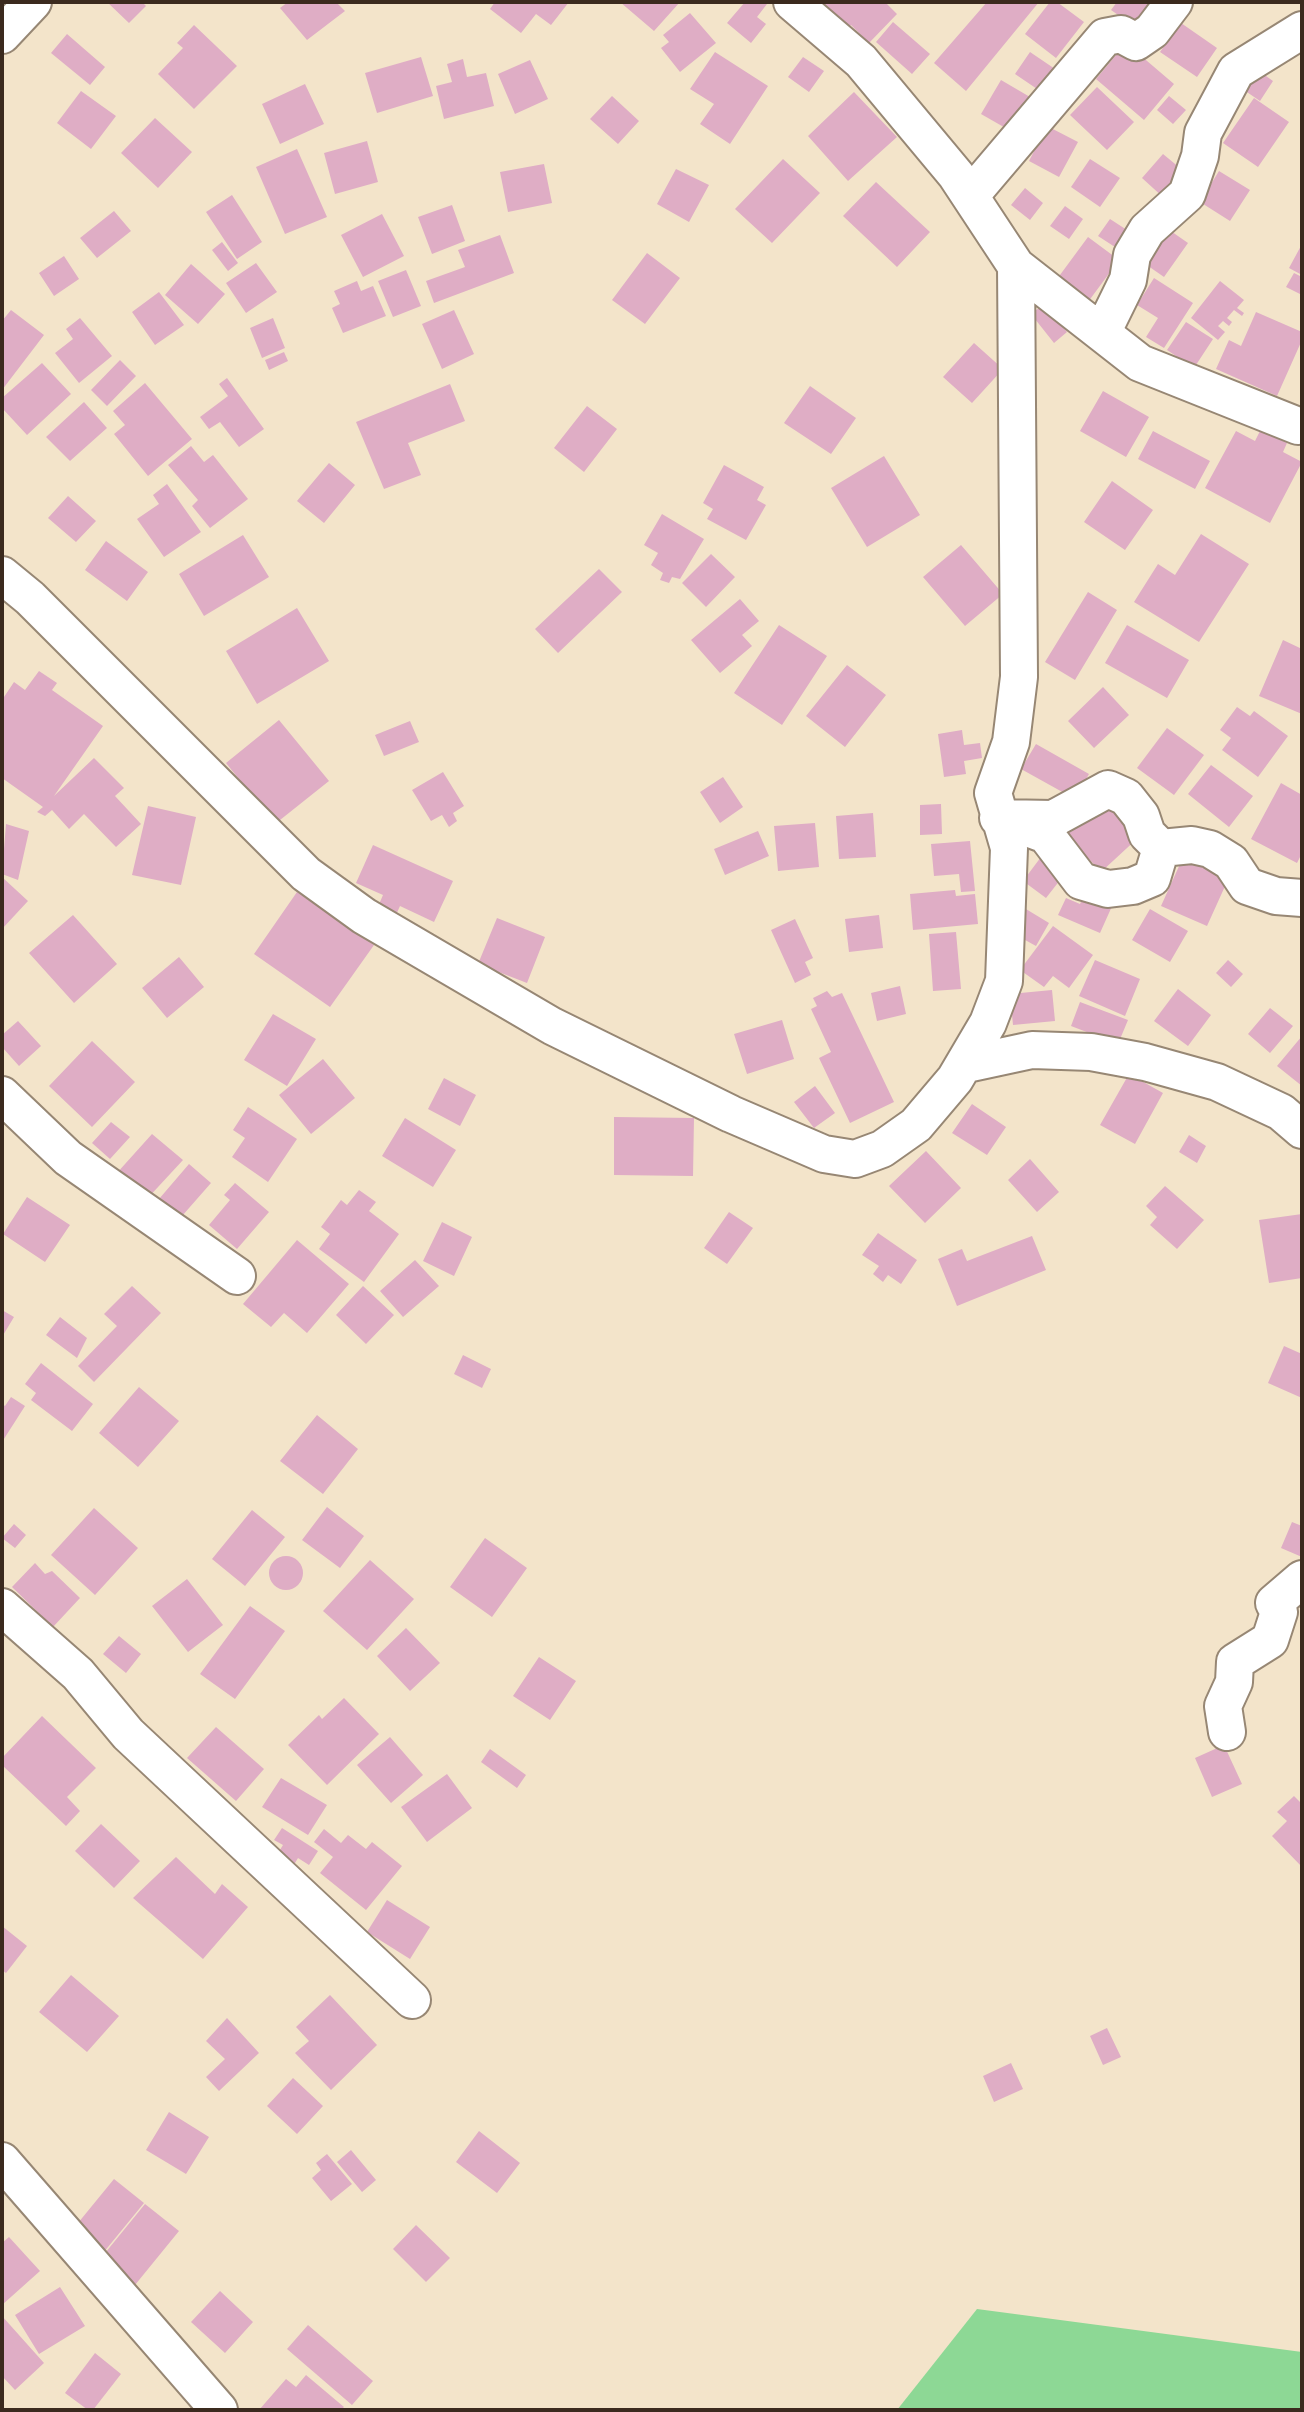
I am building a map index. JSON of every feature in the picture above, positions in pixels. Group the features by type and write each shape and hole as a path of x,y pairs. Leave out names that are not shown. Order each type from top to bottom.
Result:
{"street":[{"path":"2,35 33,2"},
{"path":"792,2 861,61 970,196 1016,266 1140,363 1298,426"},
{"path":"970,196 1105,37 1121,34 1136,42 1152,31 1174,2"},
{"path":"1102,333 1128,280 1132,255 1147,230 1187,194 1200,156 1203,133 1236,71 1302,30"},
{"path":"2,575 30,598 306,874 364,916 552,1026 731,1114 824,1154 855,1159 882,1149 916,1125 967,1064 999,999 1004,981 1009,848 993,793 1011,742 1019,677 1016,266"},
{"path":"998,818 1053,819 1108,789 1126,797 1141,816 1147,834 1161,848"},
{"path":"998,818 1046,835 1081,881 1108,889 1133,886 1152,878 1161,848"},
{"path":"1161,848 1192,845 1210,849 1231,862 1247,886 1276,896 1302,898"},
{"path":"967,1064 1032,1050 1091,1052 1145,1062 1217,1082 1281,1112 1302,1130"},
{"path":"2,1095 68,1158 237,1276"},
{"path":"1227,1732 1223,1706 1234,1682 1235,1662 1270,1640 1279,1612 1274,1603 1302,1579"},
{"path":"2,1607 78,1674 128,1734 412,2000"},
{"path":"2,2161 219,2410"}],"green space":[{"path":"977,2309 1302,2352 1302,2410 897,2410"}],"building":[{"path":"107,2 142,2 146,6 129,23"},
{"path":"288,2 336,2 345,11 307,40 280,8"},
{"path":"495,2 569,2 551,25 536,14 521,33 490,9"},
{"path":"620,2 680,2 654,31"},
{"path":"745,2 767,4 757,17 766,24 751,43 727,23"},
{"path":"816,2 885,2 897,14 869,43 851,25 845,31"},
{"path":"987,2 1039,2 966,91 934,63"},
{"path":"1050,2 1057,2 1084,22 1056,58 1025,34"},
{"path":"1117,2 1166,2 1144,33 1111,10"},
{"path":"690,13 716,43 680,72 661,48 669,42 663,35"},
{"path":"893,22 930,54 912,74 876,42"},
{"path":"1181,23 1217,48 1197,77 1160,52"},
{"path":"194,25 237,66 194,109 158,74 183,48 177,43"},
{"path":"67,34 105,67 90,85 51,53"},
{"path":"1126,43 1174,84 1144,120 1096,79"},
{"path":"715,52 768,86 730,144 700,124 714,104 690,89"},
{"path":"1030,52 1058,71 1043,93 1015,74"},
{"path":"421,57 433,96 377,113 365,73"},
{"path":"803,57 824,71 809,92 788,77"},
{"path":"463,59 467,77 486,73 494,106 444,119 436,86 452,82 447,64"},
{"path":"530,60 548,99 515,114 498,74"},
{"path":"1252,66 1273,81 1260,101 1238,86"},
{"path":"1001,80 1030,97 1009,130 981,114"},
{"path":"305,84 324,124 280,144 262,104"},
{"path":"1097,87 1134,122 1107,150 1070,115"},
{"path":"81,91 116,116 91,149 57,123"},
{"path":"854,92 897,137 848,181 808,136"},
{"path":"612,96 639,121 618,144 590,119"},
{"path":"1169,96 1186,110 1173,124 1157,110"},
{"path":"1254,98 1289,122 1258,167 1223,143"},
{"path":"155,118 192,152 158,188 121,153"},
{"path":"1047,126 1078,142 1059,177 1029,161"},
{"path":"367,141 378,182 335,194 324,153"},
{"path":"297,149 327,217 285,234 256,167"},
{"path":"1163,154 1186,173 1164,198 1142,178"},
{"path":"783,159 820,193 772,243 735,209"},
{"path":"1090,159 1120,178 1100,207 1071,187"},
{"path":"544,164 552,203 508,212 500,172"},
{"path":"676,169 709,185 689,222 657,204"},
{"path":"1219,171 1250,190 1230,221 1200,202"},
{"path":"876,182 930,232 897,267 843,216"},
{"path":"1025,188 1043,203 1030,220 1011,205"},
{"path":"232,195 262,242 237,259 206,212"},
{"path":"452,205 465,241 432,254 418,217"},
{"path":"1065,206 1083,219 1069,239 1050,226"},
{"path":"114,211 131,231 97,258 80,238"},
{"path":"382,214 404,256 363,277 341,235"},
{"path":"1110,219 1130,232 1118,249 1098,236"},
{"path":"1165,227 1188,243 1164,277 1141,261"},
{"path":"500,235 514,273 434,303 426,281 465,267 458,250"},
{"path":"1088,237 1119,260 1088,302 1057,279"},
{"path":"222,242 238,263 228,271 212,250"},
{"path":"1302,244 1302,275 1289,268"},
{"path":"647,253 680,278 645,324 612,300"},
{"path":"64,256 79,279 54,296 39,273"},
{"path":"256,263 277,292 246,313 226,283"},
{"path":"191,264 225,294 198,324 165,295"},
{"path":"406,270 421,306 393,317 378,281"},
{"path":"1294,273 1302,277 1302,295 1286,287"},
{"path":"1154,278 1193,303 1164,348 1146,337 1158,318 1137,305"},
{"path":"357,281 361,291 373,286 386,316 343,333 332,308 340,304 334,291"},
{"path":"1220,281 1244,300 1237,308 1244,313 1242,316 1234,310 1227,318 1232,322 1229,326 1223,321 1218,326 1225,332 1218,340 1191,318"},
{"path":"159,292 184,325 155,345 132,312"},
{"path":"1044,304 1067,332 1054,343 1031,314"},
{"path":"11,310 44,335 2,390 2,321"},
{"path":"454,310 474,354 442,369 422,324"},
{"path":"1256,312 1302,332 1302,340 1277,396 1216,369 1229,340 1241,346"},
{"path":"80,318 112,356 79,383 55,353 73,339 66,329"},
{"path":"273,318 285,348 262,358 250,328"},
{"path":"1186,322 1213,339 1194,368 1167,350"},
{"path":"974,343 1003,369 972,403 943,377"},
{"path":"284,352 288,361 269,370 265,360"},
{"path":"120,360 136,376 107,406 91,390"},
{"path":"42,363 71,394 27,435 2,408 2,398"},
{"path":"227,378 264,429 239,447 220,422 209,429 200,417 228,396 219,384"},
{"path":"145,383 192,439 148,476 114,434 125,425 113,411"},
{"path":"450,384 465,421 408,443 421,475 384,489 356,422"},
{"path":"810,386 856,418 831,454 784,423"},
{"path":"1103,391 1149,417 1126,457 1080,431"},
{"path":"84,402 107,428 70,461 46,437"},
{"path":"587,406 617,429 584,472 554,448"},
{"path":"1261,429 1287,443 1283,452 1302,462 1270,523 1205,488 1236,431 1255,441"},
{"path":"1153,431 1210,461 1195,489 1138,459"},
{"path":"191,446 204,462 213,455 248,499 210,528 192,506 198,500 168,465"},
{"path":"884,456 920,515 867,547 831,488"},
{"path":"329,463 355,485 324,523 297,501"},
{"path":"724,465 764,487 757,500 766,505 746,540 707,519 713,509 703,503"},
{"path":"1112,481 1153,510 1125,550 1084,522"},
{"path":"167,484 201,532 164,557 137,519 159,504 153,495"},
{"path":"68,496 96,521 76,542 48,518"},
{"path":"662,514 704,539 680,579 672,577 669,583 660,580 663,573 651,565 658,553 644,545"},
{"path":"1201,534 1249,564 1199,642 1134,602 1158,564 1175,575"},
{"path":"243,535 269,577 204,616 179,574"},
{"path":"106,541 148,572 127,601 85,570"},
{"path":"961,545 1003,594 965,626 923,577"},
{"path":"711,554 735,577 706,607 682,583"},
{"path":"599,569 622,592 558,653 535,629"},
{"path":"1088,592 1117,610 1075,680 1045,662"},
{"path":"740,599 759,621 742,635 752,646 720,673 691,640"},
{"path":"297,608 329,661 257,704 226,651"},
{"path":"779,625 827,656 782,725 734,693"},
{"path":"1127,625 1189,660 1167,698 1105,663"},
{"path":"1283,640 1302,649 1302,714 1259,696"},
{"path":"847,665 886,695 845,747 806,716"},
{"path":"39,671 57,683 52,690 103,726 54,796 94,758 124,788 115,796 141,824 116,847 84,814 69,829 52,810 45,816 37,812 43,807 2,778 2,700 14,682 25,690"},
{"path":"1103,687 1129,715 1094,748 1068,721"},
{"path":"1237,707 1250,716 1254,711 1288,736 1258,777 1222,750 1231,738 1220,730"},
{"path":"279,720 329,781 275,824 226,763"},
{"path":"410,721 419,742 384,756 375,735"},
{"path":"1167,728 1204,755 1174,795 1137,768"},
{"path":"962,730 964,745 980,743 982,758 964,761 966,774 944,777 938,734"},
{"path":"1036,744 1089,774 1075,799 1021,769"},
{"path":"1211,765 1253,796 1229,827 1188,794"},
{"path":"443,772 464,806 453,813 457,821 449,827 442,815 431,821 412,790"},
{"path":"723,777 743,807 720,823 700,792"},
{"path":"1281,783 1302,795 1302,853 1297,863 1251,839"},
{"path":"1103,797 1140,836 1101,872 1065,833"},
{"path":"941,804 942,834 920,835 920,805"},
{"path":"148,806 196,817 181,885 132,875"},
{"path":"873,813 876,857 839,859 836,816"},
{"path":"815,823 819,867 778,871 774,826"},
{"path":"6,824 29,831 18,880 2,874"},
{"path":"758,831 769,856 725,875 714,849"},
{"path":"970,841 975,891 961,892 959,874 934,876 931,844"},
{"path":"373,845 453,881 434,922 400,906 395,917 377,909 383,895 356,883"},
{"path":"1185,853 1231,873 1207,926 1161,906"},
{"path":"1041,857 1064,875 1046,898 1023,881"},
{"path":"2,877 28,901 2,929"},
{"path":"955,890 956,896 975,894 978,924 913,930 910,894"},
{"path":"1086,891 1113,904 1100,933 1058,915 1066,898 1080,904"},
{"path":"297,892 374,945 330,1007 254,954"},
{"path":"1021,906 1049,923 1036,946 1007,930"},
{"path":"1150,909 1188,931 1170,962 1132,940"},
{"path":"73,915 117,964 74,1003 29,953"},
{"path":"879,915 883,948 849,952 845,919"},
{"path":"497,918 545,937 527,983 478,964"},
{"path":"795,919 813,958 805,962 811,975 795,983 771,930"},
{"path":"1053,926 1093,955 1069,988 1053,976 1044,987 1020,970"},
{"path":"956,932 961,989 933,991 929,934"},
{"path":"179,957 204,987 167,1018 142,988"},
{"path":"1095,960 1140,979 1125,1016 1079,996"},
{"path":"1228,960 1243,974 1231,987 1216,973"},
{"path":"900,986 906,1014 877,1021 871,993"},
{"path":"1178,989 1211,1015 1188,1046 1154,1021"},
{"path":"1052,990 1055,1021 1013,1025 1010,994"},
{"path":"827,991 832,997 842,993 894,1102 850,1123 819,1058 831,1052 811,1009 817,1006 813,998"},
{"path":"1080,1002 1128,1020 1118,1044 1071,1026"},
{"path":"1270,1008 1293,1026 1270,1053 1248,1034"},
{"path":"273,1014 316,1039 287,1086 244,1060"},
{"path":"782,1020 794,1059 747,1074 734,1034"},
{"path":"18,1021 41,1046 19,1066 2,1047 2,1035"},
{"path":"1302,1036 1302,1086 1277,1066"},
{"path":"92,1041 135,1082 92,1127 49,1086"},
{"path":"323,1059 355,1098 311,1134 279,1095"},
{"path":"1129,1074 1163,1093 1135,1144 1100,1125"},
{"path":"444,1078 476,1095 460,1126 428,1109"},
{"path":"815,1086 835,1113 814,1128 794,1102"},
{"path":"972,1104 1006,1127 987,1155 952,1133"},
{"path":"248,1107 297,1139 268,1182 232,1157 245,1138 233,1130"},
{"path":"614,1117 694,1118 693,1176 614,1175"},
{"path":"405,1118 456,1150 433,1187 382,1156"},
{"path":"111,1122 130,1137 110,1159 92,1143"},
{"path":"152,1134 183,1160 146,1200 116,1174"},
{"path":"1189,1135 1206,1146 1197,1163 1179,1152"},
{"path":"926,1151 961,1188 925,1223 889,1186"},
{"path":"1030,1159 1059,1192 1037,1212 1008,1180"},
{"path":"189,1164 211,1183 175,1224 153,1206"},
{"path":"235,1183 269,1212 237,1249 209,1225 230,1200 224,1195"},
{"path":"1165,1186 1204,1220 1177,1249 1150,1225 1157,1217 1146,1206"},
{"path":"359,1190 376,1202 369,1211 399,1234 364,1282 319,1249 330,1234 321,1227 341,1200 347,1205"},
{"path":"27,1197 70,1225 45,1262 3,1234"},
{"path":"729,1212 753,1228 727,1264 704,1248"},
{"path":"1302,1214 1302,1278 1269,1283 1259,1220"},
{"path":"442,1222 472,1237 454,1276 423,1261"},
{"path":"878,1233 917,1260 901,1284 888,1275 883,1282 873,1274 879,1266 862,1255"},
{"path":"1032,1236 1046,1270 957,1306 938,1259 962,1249 967,1261"},
{"path":"297,1240 349,1284 307,1333 284,1313 271,1327 243,1304"},
{"path":"415,1260 439,1286 403,1317 380,1291"},
{"path":"132,1286 161,1313 94,1382 78,1366 117,1326 104,1314"},
{"path":"363,1286 394,1315 366,1344 336,1315"},
{"path":"2,1310 14,1317 2,1337"},
{"path":"60,1317 87,1338 77,1358 46,1335"},
{"path":"1284,1346 1302,1354 1302,1398 1268,1383"},
{"path":"463,1355 491,1369 482,1388 454,1374"},
{"path":"41,1363 93,1404 72,1431 31,1400 36,1393 25,1384"},
{"path":"139,1387 179,1421 138,1467 99,1433"},
{"path":"11,1397 25,1406 2,1442 2,1404 5,1406"},
{"path":"317,1415 358,1449 323,1494 280,1461"},
{"path":"327,1507 364,1536 340,1568 302,1540"},
{"path":"94,1508 138,1548 95,1595 51,1555"},
{"path":"252,1510 285,1537 245,1586 212,1559"},
{"path":"1292,1522 1302,1526 1302,1557 1281,1548"},
{"path":"14,1524 26,1535 15,1548 2,1538"},
{"path":"485,1538 527,1568 492,1617 450,1587"},
{"path":"286,1556 298,1561 303,1573 298,1585 286,1590 274,1585 269,1573 274,1561"},
{"path":"370,1560 414,1599 367,1650 323,1611"},
{"path":"35,1563 45,1574 52,1571 80,1598 53,1627 12,1587"},
{"path":"187,1579 223,1625 188,1652 152,1606"},
{"path":"250,1606 285,1631 235,1699 200,1674"},
{"path":"406,1628 440,1663 410,1691 377,1656"},
{"path":"119,1636 141,1654 126,1673 103,1654"},
{"path":"539,1657 576,1681 550,1720 513,1696"},
{"path":"344,1698 379,1734 327,1785 288,1745 319,1715 322,1719"},
{"path":"42,1716 96,1768 67,1797 80,1811 66,1826 2,1765 2,1758"},
{"path":"216,1727 264,1769 236,1801 187,1758"},
{"path":"390,1737 423,1775 391,1803 357,1765"},
{"path":"1224,1745 1242,1784 1212,1797 1195,1758"},
{"path":"490,1749 526,1775 517,1788 481,1762"},
{"path":"447,1774 472,1808 427,1842 401,1807"},
{"path":"281,1778 327,1805 308,1835 262,1807"},
{"path":"1294,1796 1302,1804 1302,1867 1272,1836 1287,1821 1277,1812"},
{"path":"101,1824 140,1861 114,1888 75,1851"},
{"path":"282,1828 318,1851 309,1865 298,1858 289,1873 272,1863 283,1845 274,1840"},
{"path":"324,1829 341,1843 348,1835 366,1849 372,1842 402,1866 366,1910 320,1873 333,1857 314,1842"},
{"path":"176,1857 215,1894 222,1884 248,1907 203,1959 133,1898"},
{"path":"387,1900 430,1927 410,1959 367,1932"},
{"path":"2,1926 27,1946 6,1973 2,1970"},
{"path":"71,1975 119,2016 87,2052 39,2012"},
{"path":"330,1995 377,2045 331,2090 295,2053 309,2041 296,2027"},
{"path":"227,2018 259,2053 219,2091 206,2077 225,2059 206,2041"},
{"path":"1107,2028 1121,2057 1103,2065 1090,2036"},
{"path":"1011,2063 1023,2089 994,2102 983,2076"},
{"path":"293,2078 323,2106 297,2134 267,2106"},
{"path":"169,2112 209,2137 186,2174 146,2150"},
{"path":"479,2131 520,2163 497,2193 456,2162"},
{"path":"351,2150 376,2180 362,2192 337,2162"},
{"path":"327,2154 352,2184 331,2201 312,2178 321,2170 316,2163"},
{"path":"114,2179 144,2203 99,2258 69,2234"},
{"path":"145,2204 179,2231 135,2285 101,2258"},
{"path":"416,2225 450,2258 426,2282 393,2249"},
{"path":"9,2237 40,2271 2,2305 2,2243"},
{"path":"60,2287 85,2326 39,2354 15,2315"},
{"path":"220,2291 253,2322 225,2353 191,2322"},
{"path":"2,2316 44,2363 15,2390 2,2376"},
{"path":"308,2325 373,2381 352,2405 287,2349"},
{"path":"95,2353 121,2374 93,2410 88,2410 65,2393"},
{"path":"306,2375 344,2407 341,2410 259,2410 286,2379 296,2387"}]}
